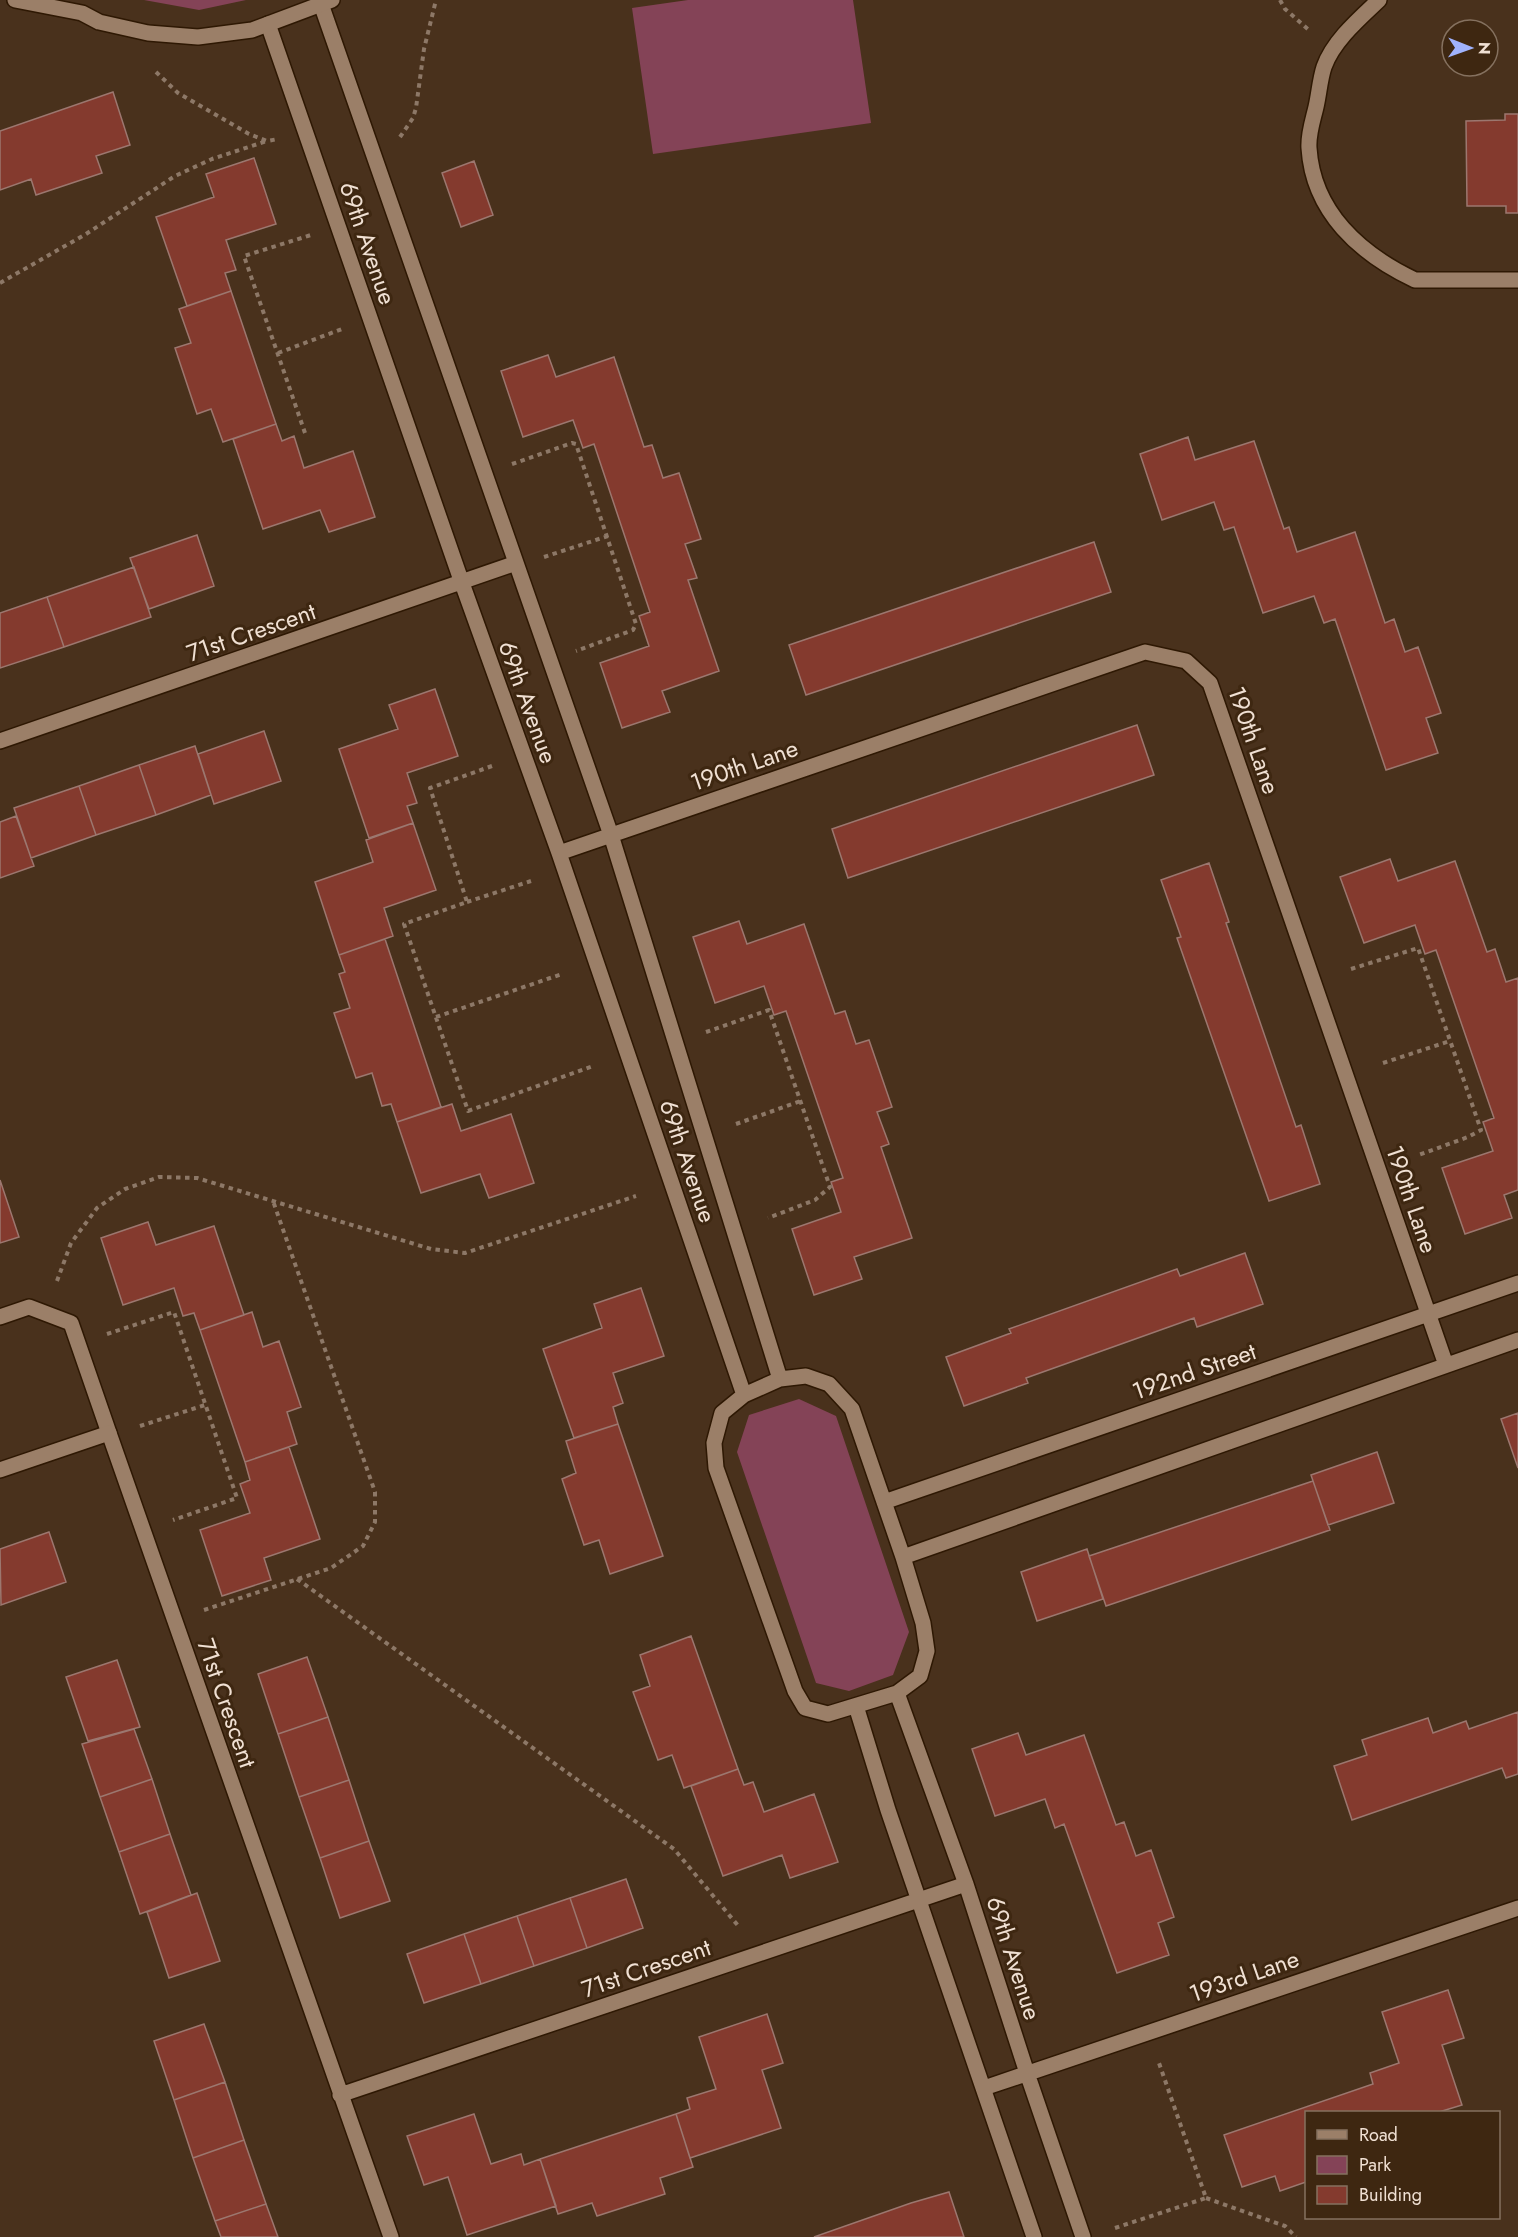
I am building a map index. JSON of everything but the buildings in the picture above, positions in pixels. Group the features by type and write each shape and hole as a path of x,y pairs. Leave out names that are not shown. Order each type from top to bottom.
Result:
{"street":[{"path":"15,0 78,7 99,22 148,33 198,37 252,30 326,2"},
{"path":"1379,0 1350,27 1324,67 1309,140 1314,181 1329,211 1355,242 1380,261 1415,280 1518,280"},
{"name":"69th Avenue","path":"326,2 516,563 611,835 780,1379"},
{"name":"69th Avenue","path":"268,24 462,583 559,852 744,1395"},
{"name":"71st Crescent","path":"0,741 516,563"},
{"name":"190th Lane","path":"559,852 1145,652 1186,661 1210,683 1446,1365"},
{"name":"192nd Street","path":"884,1502 1518,1283"},
{"name":"71st Crescent","path":"0,1317 29,1307 71,1323 391,2237"},
{"path":"903,1557 1518,1340"},
{"path":"806,1376 829,1384 852,1409 903,1557 923,1623 927,1651 920,1676 897,1694 828,1714 805,1708 795,1691 717,1468 714,1443 722,1413 744,1395 780,1379 806,1376"},
{"path":"0,1470 109,1433"},
{"name":"69th Avenue","path":"897,1694 966,1884 1083,2237"},
{"path":"856,1706 888,1810 1034,2237"},
{"name":"71st Crescent","path":"340,2095 966,1884"},
{"name":"193rd Lane","path":"984,2088 1518,1908"}],"path":[{"path":"400,137 416,111 425,46 436,0"},
{"path":"1280,0 1285,9 1302,26 1336,48"},
{"path":"156,72 178,93 196,105 249,134 267,141"},
{"path":"0,283 67,246 175,176 212,159 278,139"},
{"path":"305,433 244,256 310,235"},
{"path":"278,353 342,329"},
{"path":"512,464 572,443 576,444 608,536 636,624 633,630 576,651"},
{"path":"544,557 608,536"},
{"path":"467,902 430,788 492,766"},
{"path":"531,881 404,924 468,1112 593,1066"},
{"path":"1351,969 1418,948 1481,1130 1416,1156"},
{"path":"436,1017 562,974"},
{"path":"705,1032 769,1010 801,1101 830,1187 815,1200 768,1218"},
{"path":"1383,1063 1450,1041"},
{"path":"736,1124 801,1101"},
{"path":"57,1281 71,1243 97,1208 125,1189 159,1177 196,1178 431,1249 465,1253 636,1196"},
{"path":"204,1610 331,1568 363,1546 375,1522 375,1491 273,1201"},
{"path":"107,1334 174,1312 237,1498 173,1520"},
{"path":"140,1426 205,1405"},
{"path":"297,1579 674,1849 740,1928"},
{"path":"1159,2062 1206,2198"},
{"path":"1115,2228 1206,2198 1285,2226 1296,2237"}],"green space":[{"path":"144,0 246,0 199,10"},
{"path":"688,0 853,0 871,123 653,154 632,8"},
{"path":"799,1399 836,1416 909,1632 893,1675 849,1691 816,1683 737,1452 749,1415"}]}
